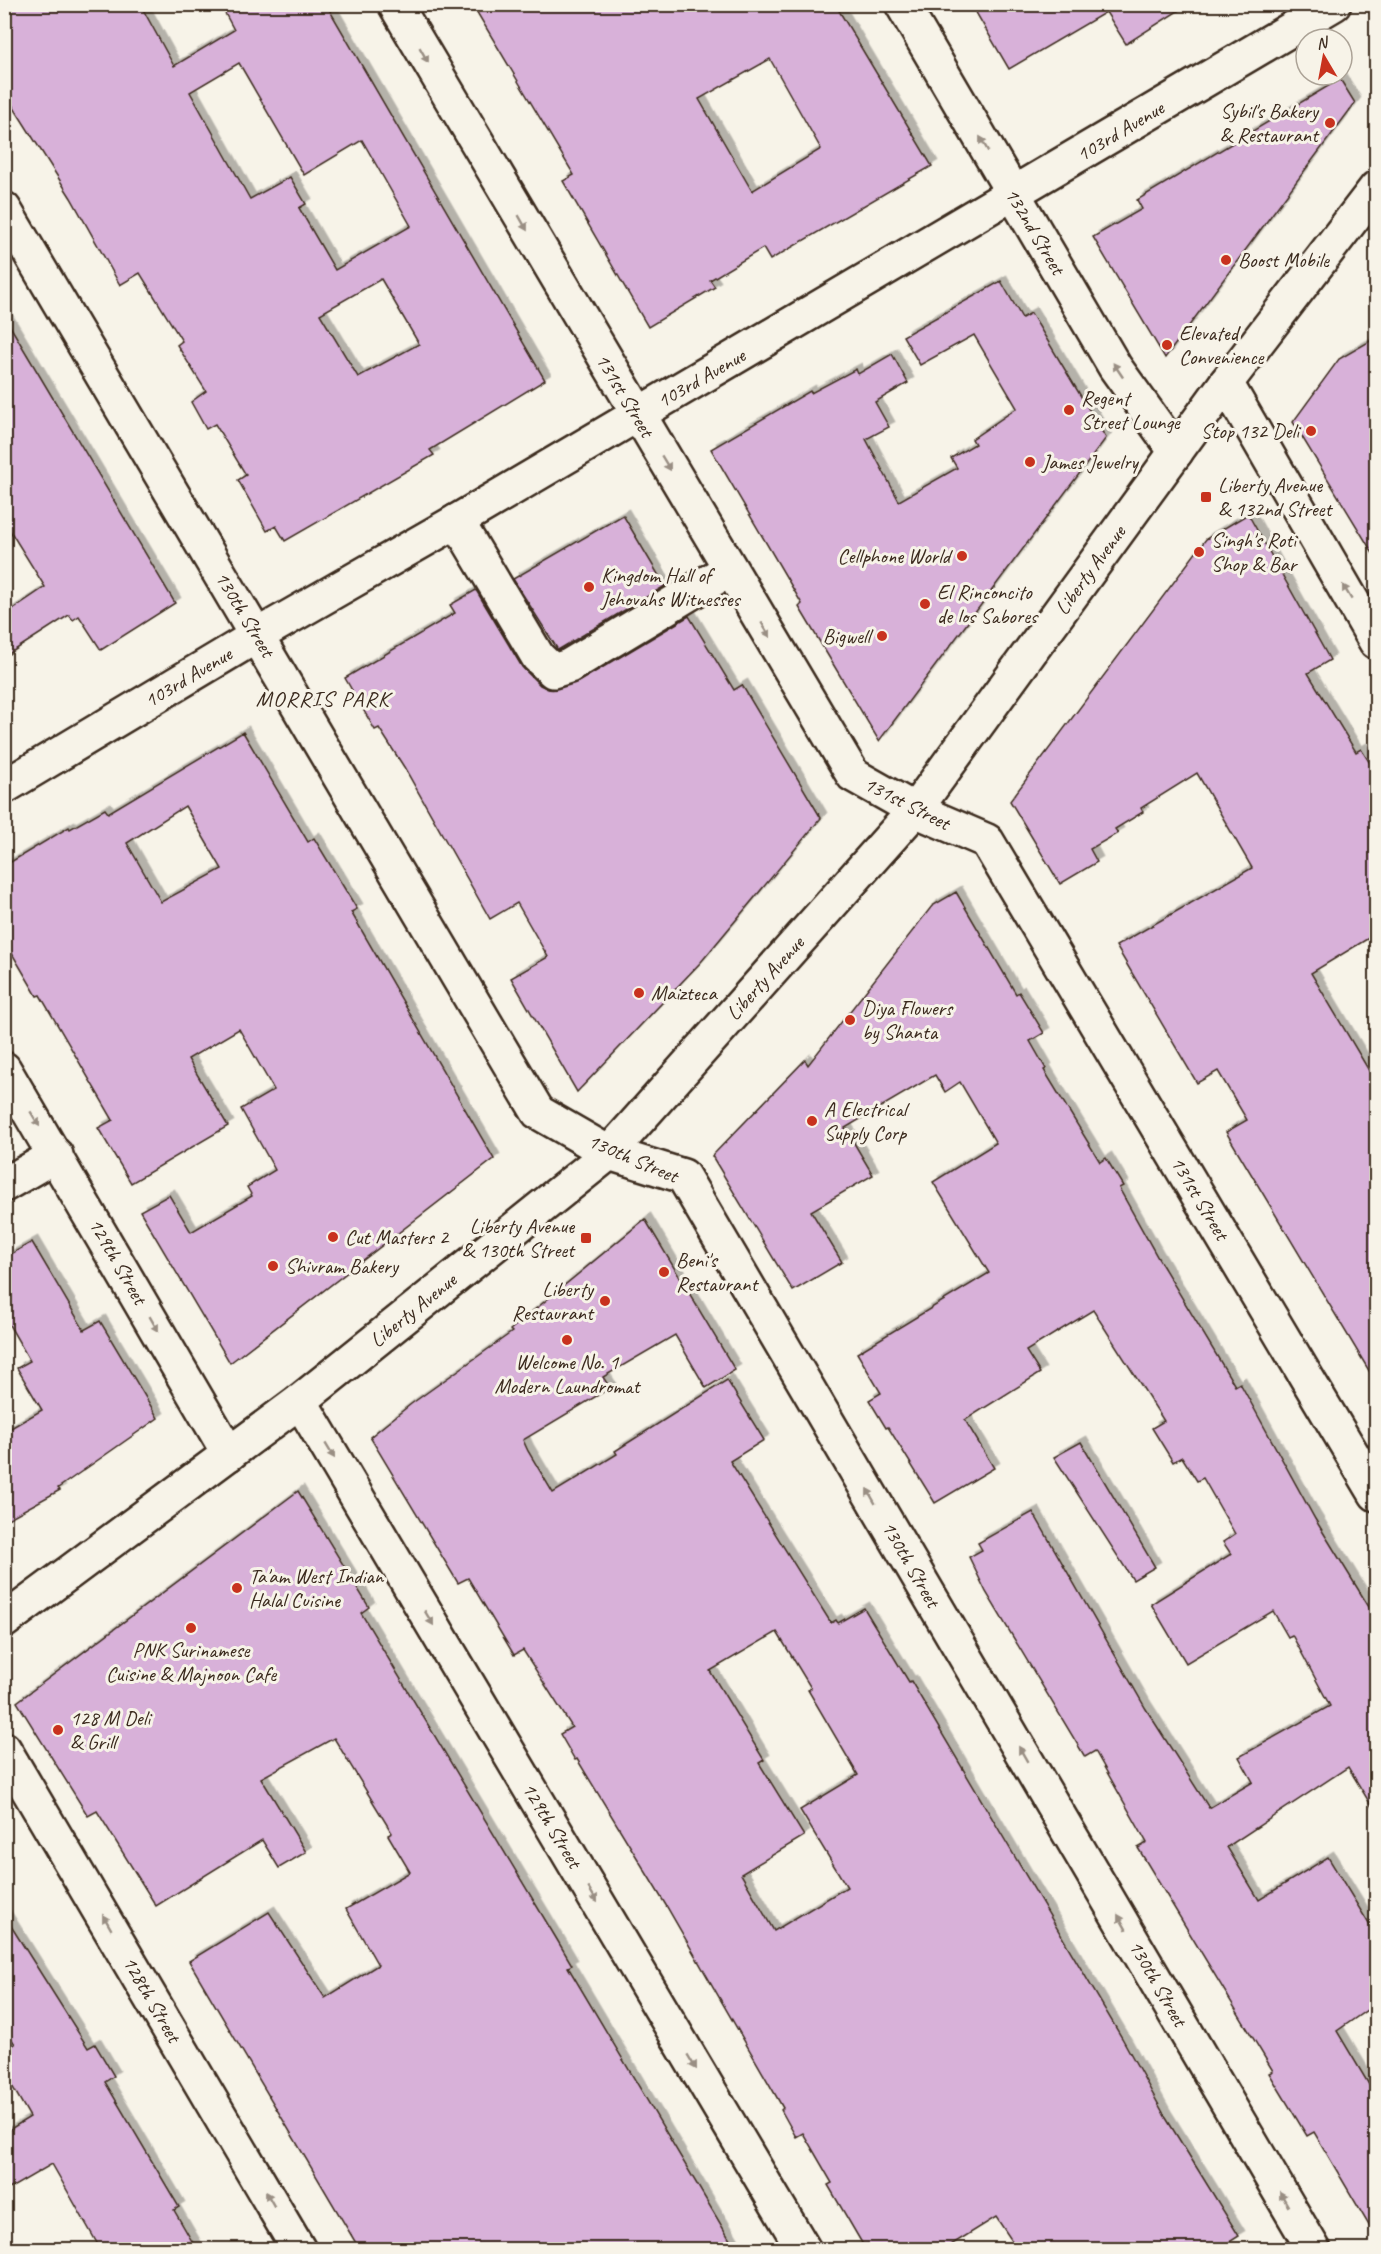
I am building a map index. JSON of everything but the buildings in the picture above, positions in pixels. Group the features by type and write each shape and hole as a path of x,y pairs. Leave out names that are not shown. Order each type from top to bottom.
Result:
{"street":[{"name":"131st Street","path":"395,4 637,415 853,775 915,810 987,841 1377,1494"},
{"name":"132nd Street","path":"902,4 1115,367 1176,452"},
{"name":"103rd Avenue","path":"4,787 258,635 457,521 1334,4"},
{"name":"Liberty Avenue","path":"4,1621 300,1401 609,1153 915,810 1226,383 1377,188"},
{"name":"130th Street","path":"4,209 538,1112 609,1153 683,1176 1314,2250"},
{"path":"1226,383 1377,642"},
{"path":"457,521 538,657 553,671 569,666 730,570"},
{"name":"129th Street","path":"4,1069 230,1454"},
{"path":"4,1185 56,1155"},
{"name":"129th Street","path":"300,1401 804,2250"},
{"name":"128th Street","path":"4,1749 299,2250"}],"place":[{"name":"Sybil's Bakery & Restaurant","path":"1330,123"},
{"name":"Boost Mobile","path":"1226,260"},
{"name":"Elevated Convenience","path":"1167,345"},
{"name":"Regent Street Lounge","path":"1069,410"},
{"name":"Stop 132 Deli","path":"1311,431"},
{"name":"James Jewelry","path":"1030,462"},
{"name":"Liberty Avenue & 132nd Street","path":"1206,497"},
{"name":"Singh's Roti Shop & Bar","path":"1199,552"},
{"name":"Cellphone World","path":"962,556"},
{"name":"Kingdom Hall of Jehovahs Witnesses","path":"589,587"},
{"name":"El Rinconcito de los Sabores","path":"925,604"},
{"name":"Bigwell","path":"882,636"},
{"name":"Maizteca","path":"639,993"},
{"name":"Diya Flowers by Shanta","path":"850,1020"},
{"name":"A Electrical Supply Corp","path":"812,1121"},
{"name":"Cut Masters 2","path":"333,1237"},
{"name":"Liberty Avenue & 130th Street","path":"586,1238"},
{"name":"Shivram Bakery","path":"273,1266"},
{"name":"Beni's Restaurant","path":"664,1272"},
{"name":"Liberty Restaurant","path":"605,1301"},
{"name":"Welcome No. 1 Modern Laundromat","path":"567,1340"},
{"name":"Ta'am West Indian Halal Cuisine","path":"237,1588"},
{"name":"PNK Surinamese Cuisine & Majnoon Cafe","path":"191,1628"},
{"name":"128 M Deli & Grill","path":"58,1730"}],"district":[{"name":"MORRIS PARK","path":"323,698"}]}
